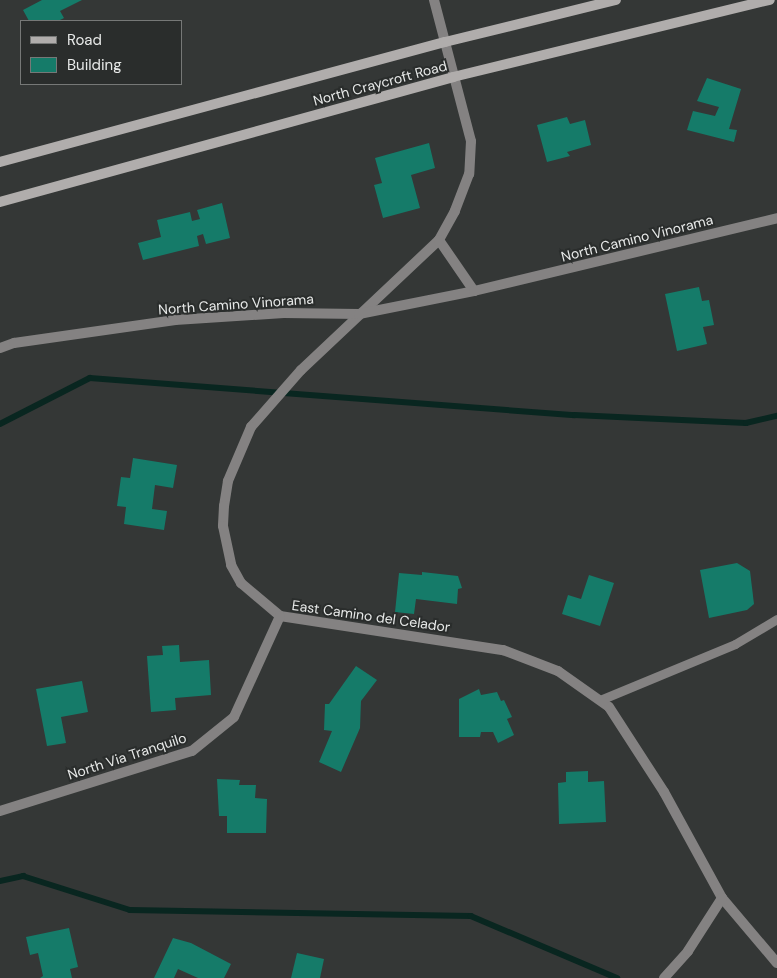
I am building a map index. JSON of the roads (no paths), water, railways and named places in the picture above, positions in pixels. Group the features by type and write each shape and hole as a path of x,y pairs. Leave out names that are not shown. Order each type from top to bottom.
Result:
{"main road":[{"name":"North Craycroft Road","path":"0,162 445,42 616,0"},
{"name":"North Craycroft Road","path":"0,202 453,77 770,0"}],"street":[{"name":"East Camino del Celador","path":"434,0 470,141 469,174 455,211 439,240 358,314 301,370 251,427 228,481 223,526 231,565 241,583 280,616 502,650 558,671 600,700 609,707 664,792 722,898 777,963"},
{"name":"North Camino Vinorama","path":"0,348 14,343 175,320 284,312 358,314 474,291 777,218"},
{"path":"439,240 474,291"},
{"name":"North Via Tranquilo","path":"0,811 192,751 234,717 280,616"},
{"path":"664,978 688,951 722,898"}],"lane":[{"path":"600,700 735,644 777,619"}],"waterway":[{"path":"0,424 90,378 575,415 746,423 777,416"},
{"path":"0,881 23,876 130,910 471,916 617,978"}]}
